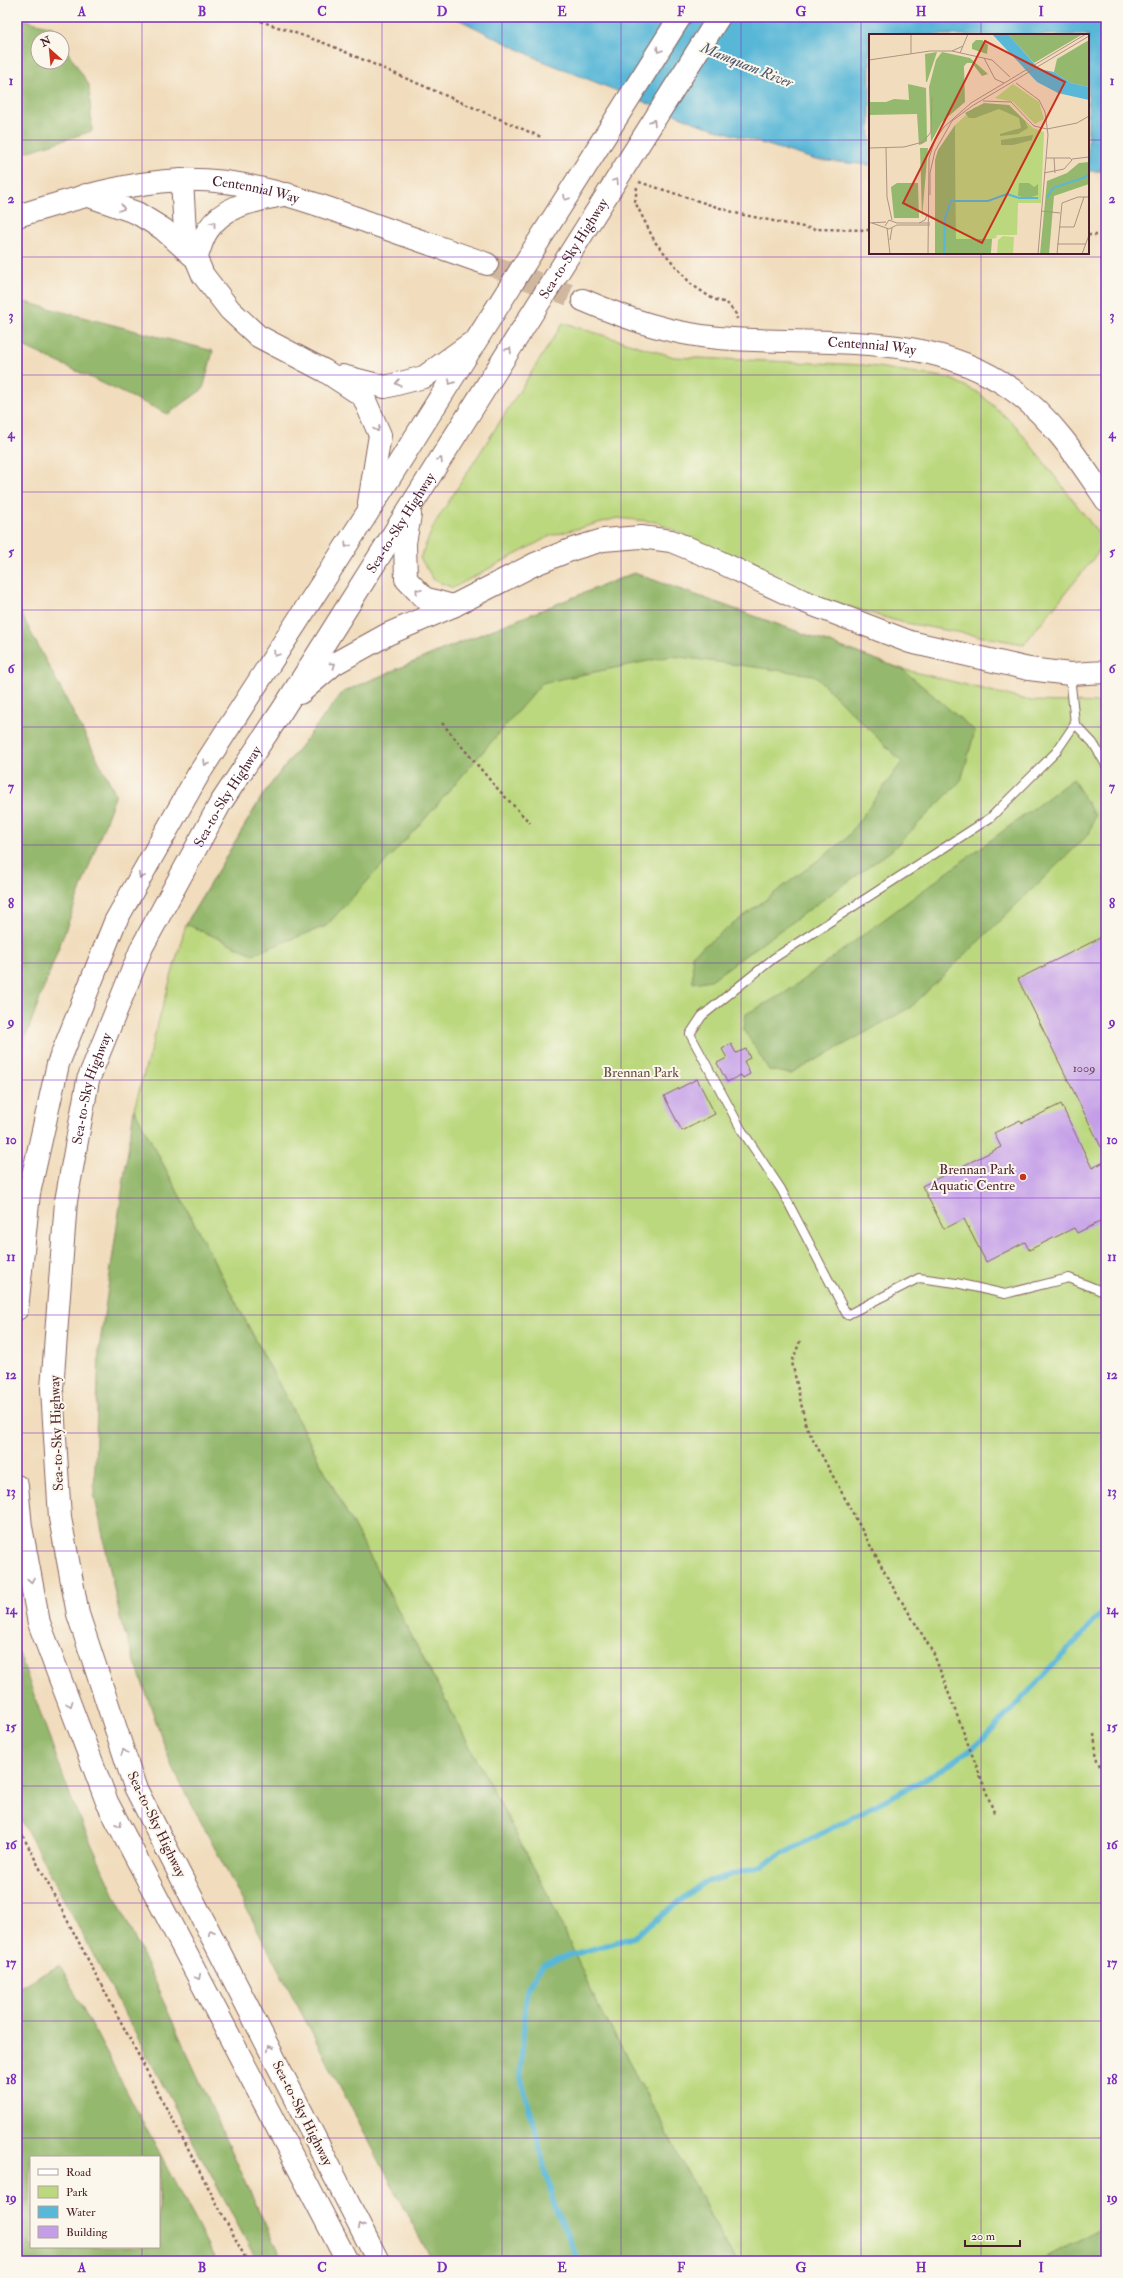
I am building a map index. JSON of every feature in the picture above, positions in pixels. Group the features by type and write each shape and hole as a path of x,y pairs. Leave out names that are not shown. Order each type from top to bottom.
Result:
{"main road":[{"path":"17,1309 29,1193 58,1064 115,922 198,775 368,512 680,17"},
{"name":"Sea-to-Sky Highway","path":"378,2261 135,1787 78,1614 60,1518 52,1389 66,1201 88,1080 142,947 220,804 283,709 719,17"},
{"path":"182,180 185,232 203,275 230,310 258,336 325,372 363,396 380,435 368,512"},
{"name":"Centennial Way","path":"17,216 86,195 182,180 237,184 287,194 487,264"},
{"path":"196,259 207,231 218,216 238,206 287,194"},
{"path":"86,195 137,213 163,229 196,259"},
{"name":"Centennial Way","path":"583,300 629,319 690,334 753,341 881,344 916,349 968,365 1013,390 1034,407 1075,453 1106,500"},
{"path":"325,372 385,387 424,377 479,337"},
{"path":"411,504 405,543 406,579 424,598 453,606"},
{"path":"283,709 334,664 388,634 453,606 535,564 573,549 602,540 641,537 671,541 706,555 803,601 910,642 1029,669 1070,674 1106,672"},
{"name":"Sea-to-Sky Highway","path":"17,1486 20,1526 39,1623 108,1802 336,2239"},
{"path":"336,2239 342,2261"},
{"path":"336,2239 348,2261"}],"lane":[{"path":"1070,674 1075,724 1093,743 1106,765"},
{"path":"1075,724 1056,752 990,818 774,958 702,1016 690,1034 741,1129 781,1189 847,1315 919,1278 956,1283 1005,1294 1070,1278 1104,1292 1106,1290"}],"path":[{"path":"249,17 327,44 541,137"},
{"path":"640,175 635,202 655,242 691,284 713,299 727,303 736,314 737,320"},
{"path":"638,182 739,214 813,228 869,230"},
{"path":"1089,235 1106,234"},
{"path":"442,722 495,786 530,823"},
{"path":"800,1341 792,1362 806,1426 891,1584 934,1652 995,1815"},
{"path":"1094,1734 1097,1760 1106,1778"},
{"path":"17,1825 246,2261"}],"green space":[{"path":"17,18 52,27 54,30 30,30 30,70 70,70 70,55 89,85 92,131 17,155"},
{"path":"17,300 213,351 203,389 168,414 17,343"},
{"path":"563,323 674,357 864,365 949,378 979,393 1016,426 1106,543 1024,644 900,622 816,597 656,522 617,518 550,536 453,588 434,580 420,558 435,523"},
{"name":"Brennan Park","path":"634,573 902,669 1031,701 1106,703 1106,2226 1039,2261 735,2261 593,1995 548,1895 134,1109 186,924 264,793 343,692 442,650"},
{"path":"634,573 902,669 975,731 961,781 892,850 711,980 693,983 692,955 845,840 902,762 814,675 672,656 542,683 424,820 326,926 253,954 186,924 264,793 343,692 442,650"},
{"path":"17,606 116,794 17,1060"},
{"path":"1073,779 1095,816 1089,834 911,1007 791,1074 769,1070 744,1030 746,1014 785,993"},
{"path":"134,1109 548,1895 593,1995 735,2261 432,2261 172,1767 121,1622 94,1493 99,1350"},
{"path":"17,1648 74,1806 282,2261 257,2261 17,1812"},
{"path":"60,1965 216,2261 17,2261 17,1988"},
{"path":"1106,2226 1106,2261 1039,2261"}],"water":[{"name":"Mamquam River","path":"454,17 1106,17 1106,171 1089,171 1089,34 869,34 869,165 816,160 699,124 538,59"}],"building":[{"path":"1106,935 1106,1157 1018,979"},
{"path":"731,1044 736,1053 746,1049 750,1058 744,1061 750,1074 743,1078 741,1075 727,1082 717,1063 727,1058 722,1049"},
{"path":"697,1079 715,1114 682,1131 664,1096"},
{"name":"Brennan Park Aquatic Centre","path":"1061,1104 1092,1168 1106,1161 1106,1219 1077,1233 1074,1228 1029,1250 1025,1242 986,1262 964,1219 944,1229 922,1186 1001,1147 994,1133 1020,1120 1022,1123"}],"waterway":[{"path":"579,2261 555,2208 520,2074 527,1988 544,1963 634,1937 703,1883 760,1866 936,1773 983,1740 1106,1609"}],"tunnel":[{"path":"487,264 583,300"}],"place":[{"name":"Brennan Park Aquatic Centre","path":"1023,1177"}]}
